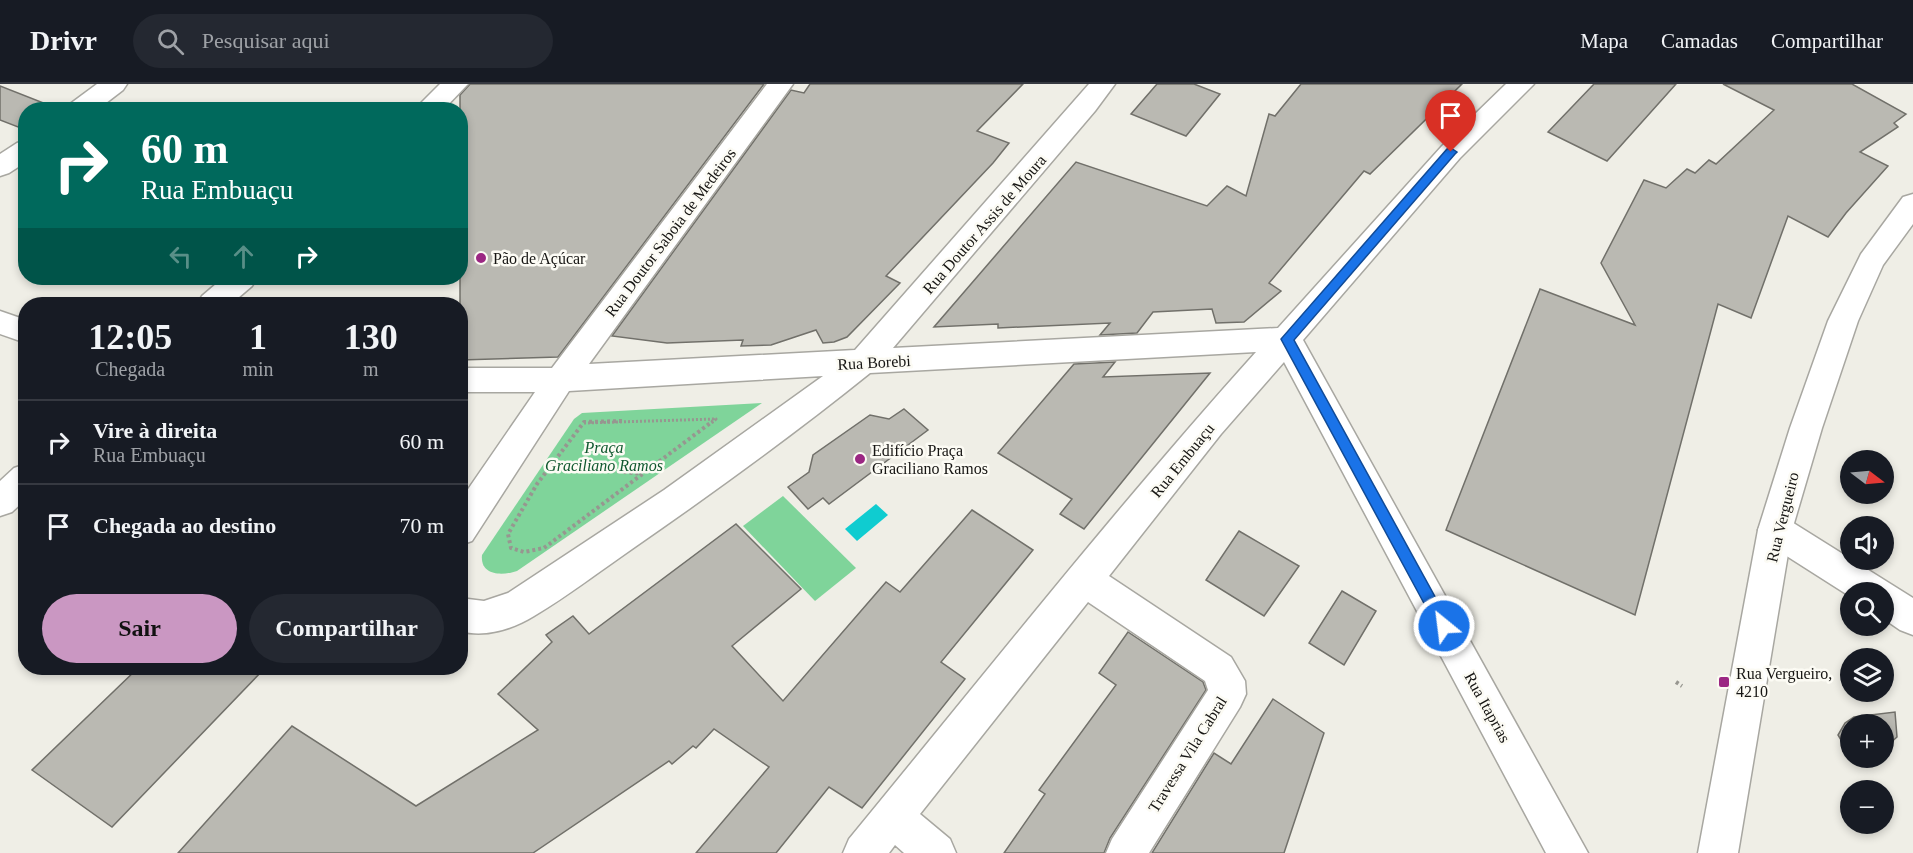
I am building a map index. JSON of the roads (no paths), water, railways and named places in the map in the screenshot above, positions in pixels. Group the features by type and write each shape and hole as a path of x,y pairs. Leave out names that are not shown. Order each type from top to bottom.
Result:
{"street":[{"path":"90,102 114,84"},
{"path":"436,102 455,84"},
{"name":"Rua Doutor Saboia de Medeiros","path":"560,380 780,84"},
{"name":"Rua Doutor Assis de Moura","path":"863,362 948,266 1102,84"},
{"name":"Rua Embuaçu","path":"863,853 1210,425 1451,152 1521,84"},
{"path":"0,167 18,155"},
{"name":"Rua Vergueiro","path":"1718,853 1775,530 1806,428 1844,321 1871,261 1913,204"},
{"path":"220,297 234,285"},
{"path":"0,322 18,329"},
{"name":"Rua Borebi","path":"468,381 560,380 598,376 1287,339"},
{"name":"Rua Itaprias","path":"1287,339 1568,853"},
{"path":"468,616 480,618 499,616 521,605 695,486 812,402 863,362"},
{"path":"468,518 560,380"},
{"path":"0,502 18,485"},
{"path":"1775,530 1857,582"},
{"name":"Travessa Vila Cabral","path":"1084,579 1218,669 1226,681 1227,694 1126,853"},
{"path":"1894,606 1913,618"},
{"path":"892,817 936,853"}],"water":[{"path":"876,504 888,515 857,541 845,529"}],"place":[{"name":"Pão de Açúcar","path":"481,258"},
{"name":"Edifício Praça Graciliano Ramos","path":"860,459"},
{"name":"Rua Vergueiro, 4210","path":"1724,682"}],"park label":[{"name":"Praça Graciliano Ramos","path":"604,456"}]}
